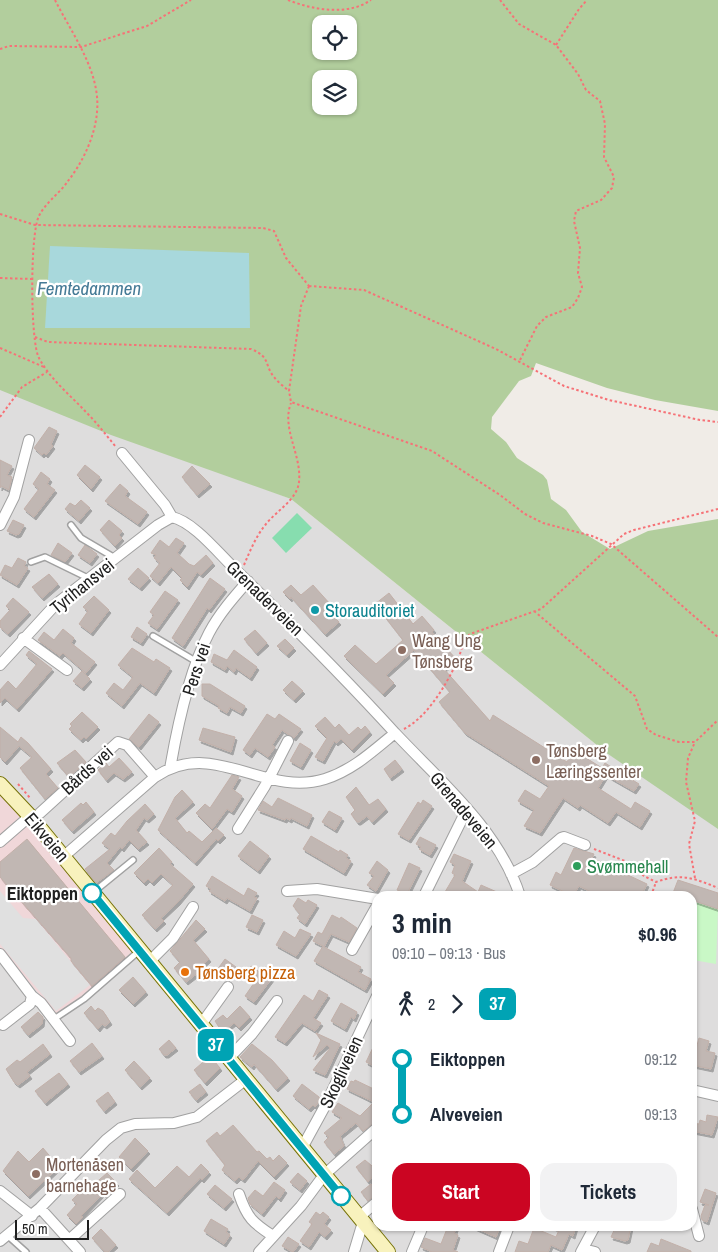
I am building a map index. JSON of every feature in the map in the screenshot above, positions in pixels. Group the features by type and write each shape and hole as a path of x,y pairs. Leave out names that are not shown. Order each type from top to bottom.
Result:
{"main road":[{"name":"Eikveien","path":"0,784 35,815 63,857 92,893 388,1252"}],"street":[{"path":"0,525 14,497 29,440"},
{"name":"Grenaderveien","path":"122,454 165,505 172,517 184,522 244,578 346,680 395,733"},
{"name":"Tyrihansvei","path":"0,664 56,604 166,519 172,517"},
{"name":"Pers vei","path":"170,769 174,746 198,662 216,620 244,578"},
{"path":"23,638 67,670"},
{"path":"63,857 154,777 170,769 203,762 227,766 268,779 296,783 324,779 360,762 395,733"},
{"name":"Grenadeveien","path":"395,733 490,836 511,874 518,891"},
{"path":"238,829 288,741"},
{"name":"Bårds vei","path":"35,815 118,742 127,745 154,777"},
{"path":"426,891 467,809"},
{"path":"0,842 35,815"},
{"path":"511,874 533,862 561,838 564,837 585,845"},
{"path":"287,891 324,890 372,898"},
{"path":"149,962 173,938 193,907"},
{"path":"352,950 372,915"},
{"path":"0,954 70,1041"},
{"path":"198,1023 205,1019 228,987"},
{"path":"3,1025 30,1004 32,996"},
{"path":"228,1059 252,1034 277,1002"},
{"name":"Skogliveien","path":"302,1148 325,1106 372,1007"},
{"path":"4,1238 32,1216 106,1140 121,1128 135,1124 174,1123 197,1117 245,1080"},
{"path":"697,1091 718,1096"},
{"path":"259,1252 324,1175 372,1132"},
{"path":"0,1191 32,1216"},
{"path":"69,1240 120,1194"},
{"path":"239,1194 244,1210 252,1222 274,1236"},
{"path":"40,1208 80,1252"},
{"path":"354,1252 362,1220 372,1208"},
{"path":"697,1228 699,1236"},
{"path":"412,1252 421,1231"},
{"path":"499,1252 507,1231"},
{"path":"592,1231 582,1250 595,1252"}],"lane":[{"path":"71,525 81,538 116,558"},
{"path":"31,562 45,558 89,578"},
{"path":"153,636 189,659 198,662"},
{"path":"92,893 133,860"},
{"path":"54,1020 84,999 139,951"},
{"path":"4,1238 26,1252"}],"path":[{"path":"55,0 81,47 96,85 97,112 90,142 79,166 68,182 39,214 35,225 36,240 32,279 35,337 38,357 48,372 122,454"},
{"path":"0,49 9,46 81,47 154,23 191,0"},
{"path":"288,0 309,8 349,9 372,0"},
{"path":"500,0 519,24 556,45 578,74 586,90 600,100 605,124 604,157 614,177 612,188 601,200 576,211 574,221 580,248 578,273 582,287 578,298 572,307 546,317 537,326 520,360"},
{"path":"556,45 578,9 587,0"},
{"path":"0,214 35,225 263,228 274,231 286,258 309,286 364,290 520,360 564,386 609,400 700,420 718,422"},
{"path":"0,278 32,279"},
{"path":"244,578 265,524 295,494 299,484 299,464 287,418 291,402 289,391 301,306 309,286"},
{"path":"35,337 48,342 252,349 260,353 267,360 272,375 289,391"},
{"path":"0,348 44,366"},
{"path":"0,417 22,387 48,372"},
{"path":"291,402 432,450 525,514 543,523 592,536 611,544 718,637"},
{"path":"395,733 423,716 451,674 462,644 470,634 541,609 566,588 611,544 634,530 718,509"},
{"path":"534,611 635,696 647,729 656,735 679,742 695,742"},
{"path":"695,879 689,844 695,821 686,782 688,758 695,742 718,720"},
{"path":"585,845 625,861 644,876 656,882 673,876 695,879 718,888"},
{"path":"652,891 656,882"}],"shaded area":[{"path":"0,389 291,499 608,754 718,823 718,1252 0,1252"},
{"path":"0,789 136,951 58,1016 0,949"},
{"path":"0,891 23,918 36,919 90,985 56,1011 0,944"},
{"path":"44,1223 70,1252 30,1252 23,1243"}],"green space":[{"path":"0,0 718,0 718,411 655,400 607,388 536,363 531,376 519,381 492,417 491,429 506,442 517,458 543,475 547,480 551,499 566,510 582,532 610,549 648,531 718,519 718,829 608,754 291,499 111,435 0,390"},
{"path":"297,513 312,528 286,553 272,538"},
{"path":"697,903 718,909 716,964 697,961"}],"water":[{"name":"Femtedammen","path":"50,246 249,253 250,328 45,328"}],"building":[{"path":"49,427 57,431 51,444 53,446 46,455 44,453 42,455 34,448"},
{"path":"0,460 12,466 7,475 12,477 9,490 1,486 0,488"},
{"path":"85,465 100,477 91,489 77,475"},
{"path":"192,466 210,484 197,495 182,477"},
{"path":"41,472 50,479 47,484 55,490 34,517 24,509 39,489 33,484"},
{"path":"120,484 128,491 125,496 147,512 138,524 105,501"},
{"path":"81,500 90,508 79,521 65,509 70,503 75,506"},
{"path":"13,520 24,525 19,534 16,535 7,531"},
{"path":"109,520 122,531 119,535 122,538 115,546 100,530"},
{"path":"176,538 184,543 177,553 189,564 194,566 206,555 213,563 201,575 197,572 187,587 180,580 182,578 171,567 158,583 150,576 160,563 154,558 156,555 151,553 160,540 169,547"},
{"path":"58,543 72,553 65,562 51,555"},
{"path":"85,545 97,554 90,563 78,555"},
{"path":"18,558 26,562 24,566 28,568 17,585 0,575 5,565 12,568"},
{"path":"138,568 149,578 140,588 128,579"},
{"path":"49,574 58,584 42,598 32,587"},
{"path":"210,578 225,589 209,610 207,608 183,646 172,638"},
{"name":"Storauditoriet","path":"291,585 301,595 313,585 331,605 327,609 339,622 325,634 291,597 290,599 283,592"},
{"path":"165,591 178,600 157,629 148,623 154,615 150,612"},
{"name":"Tønsberg Læringssenter","path":"389,593 413,624 422,616 434,630 432,632 456,659 444,669 490,721 493,715 567,762 572,753 581,758 583,756 602,768 605,763 639,784 634,791 606,775 598,788 631,809 635,802 650,811 640,827 616,812 608,823 580,805 578,808 563,798 540,833 524,826 534,810 518,801 525,790 540,799 549,786 465,733 439,702 450,692 414,650 386,675 394,683 383,694 344,656 355,645 376,664 403,640 375,604"},
{"path":"94,596 109,610 91,633 79,624 88,611 83,607"},
{"path":"13,598 29,612 8,634 0,627 0,621 10,610 6,606"},
{"path":"137,627 147,634 141,643 131,637"},
{"path":"63,629 74,638 71,643 95,662 86,673 63,653 60,656 38,640 44,632 54,640"},
{"path":"255,630 267,643 256,653 244,639"},
{"path":"285,639 294,648 287,655 277,646"},
{"path":"132,648 154,662 156,659 170,668 154,693 140,683 122,706 106,693 114,683 123,690 133,677 118,665"},
{"path":"234,650 257,667 250,678 236,668 234,672 227,666 225,670 211,662 214,654 227,660"},
{"path":"29,651 52,669 17,709 5,698 0,703 0,690 8,681 16,689 37,664 26,655"},
{"path":"82,671 90,679 82,688 73,681"},
{"path":"292,681 303,691 294,700 283,690"},
{"path":"202,684 210,684 245,706 241,713 230,707 227,713 218,708 219,706 202,696"},
{"path":"82,712 98,727 86,739 84,737 81,740 69,729 72,726 70,724"},
{"path":"149,714 159,722 139,747 129,739"},
{"path":"267,714 275,719 279,714 301,729 294,738 282,730 272,745 275,747 268,757 255,748 250,755 243,750"},
{"path":"325,717 335,728 339,724 349,735 358,727 361,730 365,726 370,732 352,750 341,739 336,743 334,741 323,761 315,757 327,738 315,726"},
{"path":"0,727 18,742 21,737 51,769 46,774 58,788 45,799 20,768 32,757 19,746 5,762 0,757"},
{"path":"203,728 235,737 231,752 199,740"},
{"path":"300,743 311,750 301,767 290,761"},
{"path":"75,750 86,762 69,777 57,763"},
{"path":"119,758 132,772 123,779 114,773 106,780 98,770 106,763 109,767"},
{"path":"395,760 402,769 390,778 384,769"},
{"path":"232,775 239,777 232,789 242,796 232,812 227,809 212,829 196,813 205,804 210,808"},
{"path":"356,787 369,805 378,799 386,809 372,822 367,816 357,822 351,814 355,810 346,797"},
{"path":"182,790 193,802 175,818 187,833 189,831 202,842 216,828 224,835 218,841 216,839 195,863 158,830 175,797"},
{"path":"278,798 312,815 307,826 291,818 290,820 286,818 285,820 258,810 263,801 272,807"},
{"path":"423,800 432,806 409,840 398,834 418,802 421,804"},
{"path":"86,802 94,812 72,831 62,820 81,803 83,805"},
{"path":"145,804 154,814 147,820 144,818 136,830 147,842 138,849 129,840 122,849 120,847 107,863 114,870 96,883 85,869 110,849 102,843 111,833 115,836 127,821"},
{"path":"329,811 342,818 335,830 322,822"},
{"path":"311,836 348,855 346,858 351,861 344,873 303,849"},
{"path":"420,837 436,845 430,855 419,849 421,847 416,844"},
{"name":"Eiktoppen","path":"27,839 125,957 92,986 71,961 71,958 0,877 0,862"},
{"path":"250,841 269,856 258,871 238,856"},
{"path":"159,848 172,862 170,864 193,884 161,918 164,921 155,929 142,915 173,885 161,874 152,883 148,879 144,883 134,873"},
{"path":"574,848 594,854 592,858 647,884 644,891 589,891 579,886 576,891 563,891 550,885 556,872 561,875"},
{"path":"454,854 471,861 462,881 477,891 446,891 455,875 452,873 455,865 450,862"},
{"path":"377,861 388,870 376,891 367,885 374,876 369,873"},
{"path":"409,863 420,868 408,891 397,890"},
{"path":"212,876 244,896 248,888 257,893 254,897 257,898 250,911 227,898 225,901 209,891 211,889 206,886"},
{"path":"678,880 718,893 718,909 697,902 697,891 674,891"},
{"path":"481,885 495,891 478,891"},
{"path":"298,898 306,903 308,900 317,905 305,924 297,918 300,914 293,906"},
{"path":"252,915 263,920 257,932 246,927"},
{"path":"332,915 340,919 341,917 357,928 349,942 331,934 324,947 361,967 358,972 371,979 365,990 314,961 323,946 313,941 318,932 322,934"},
{"path":"196,920 205,929 193,940 209,959 197,970 199,972 186,982 174,968 180,962 170,951"},
{"path":"300,929 311,934 296,956 276,945 284,931 295,938"},
{"path":"225,959 236,967 228,978 217,970"},
{"path":"251,966 261,973 265,967 275,974 254,1002 245,996 254,983 244,976"},
{"path":"133,977 146,992 133,1004 119,990"},
{"path":"319,990 328,995 313,1018 321,1023 315,1031 302,1023 285,1043 275,1037 304,995 313,1001"},
{"path":"341,1003 357,1012 354,1019 351,1017 345,1029 331,1021"},
{"path":"91,1006 95,1011 98,1008 103,1011 110,1022 105,1026 102,1024 98,1029 84,1013"},
{"path":"240,1006 250,1017 239,1028 234,1023 220,1034 216,1029 219,1027 215,1021 223,1015 227,1019"},
{"path":"38,1012 43,1017 42,1024 28,1035 21,1027"},
{"path":"316,1033 340,1044 325,1075 313,1070 330,1048 327,1045 313,1057 321,1040"},
{"path":"699,1038 709,1041 706,1051 715,1053 711,1069 697,1066"},
{"path":"169,1040 176,1048 167,1055 164,1055 159,1049"},
{"path":"92,1043 102,1056 79,1072 70,1061"},
{"path":"43,1044 50,1054 27,1072 30,1076 18,1085 6,1069 17,1060 20,1062"},
{"path":"252,1044 272,1060 288,1078 276,1089 254,1064 252,1067 240,1057"},
{"path":"372,1050 372,1065 366,1062"},
{"path":"210,1056 220,1068 205,1083 194,1070"},
{"path":"134,1061 150,1078 140,1087 125,1070"},
{"path":"59,1073 68,1084 45,1103 35,1091"},
{"path":"355,1080 372,1088 372,1101 347,1089 351,1081 354,1082"},
{"path":"200,1084 206,1092 196,1100 189,1092"},
{"path":"302,1084 319,1097 320,1100 315,1107 313,1105 309,1109 293,1096"},
{"path":"108,1092 115,1102 104,1111 96,1101"},
{"path":"338,1103 360,1116 372,1104 372,1124 363,1131 356,1123 340,1136 344,1146 334,1154 324,1142 329,1137 324,1133 342,1118 332,1112"},
{"path":"707,1115 718,1117 712,1135 697,1132 697,1124 699,1124 700,1120 706,1122"},
{"path":"233,1125 257,1152 259,1151 267,1159 270,1157 273,1161 279,1155 287,1163 274,1177 258,1161 243,1180 239,1177 235,1181 222,1170 225,1165 206,1141 217,1132 220,1136"},
{"path":"135,1138 148,1151 131,1169 119,1157"},
{"path":"43,1148 59,1167 28,1196 3,1171 18,1151 29,1162"},
{"path":"365,1160 372,1166 372,1178 368,1182 356,1167"},
{"path":"201,1164 209,1172 202,1180 200,1178 167,1213 129,1179 137,1170 155,1188 177,1166 189,1177"},
{"path":"107,1173 117,1183 104,1195 103,1193 76,1224 67,1215 77,1204 72,1200 82,1190 83,1192 90,1184 92,1186"},
{"path":"298,1173 307,1181 300,1190 290,1182"},
{"path":"274,1182 285,1190 279,1199 276,1196 262,1214 250,1204 248,1198 255,1190 263,1196"},
{"path":"371,1184 372,1185 372,1198 368,1201 361,1192"},
{"path":"215,1185 232,1199 224,1208 207,1194"},
{"path":"705,1189 716,1193 707,1222 702,1220 701,1216 705,1205 709,1205 700,1202"},
{"path":"316,1212 320,1215 323,1212 329,1217 324,1224 331,1230 325,1237 319,1232 309,1247 300,1241 312,1224 309,1222"},
{"path":"211,1219 228,1229 226,1232 230,1235 224,1244 204,1231"},
{"path":"101,1229 116,1245 108,1252 105,1252 92,1238"},
{"path":"446,1231 455,1231 454,1233 458,1235 453,1250 458,1252 432,1252 421,1247 425,1238 441,1244"},
{"path":"482,1231 498,1231 496,1237"},
{"path":"533,1231 541,1231 556,1237 559,1231 574,1231 573,1236 569,1234 562,1250 551,1245 548,1252 515,1252 519,1241 528,1244"},
{"path":"614,1231 630,1231 628,1240 625,1241 611,1237"},
{"path":"288,1237 299,1244 293,1252 282,1246"},
{"path":"661,1239 691,1252 647,1252 651,1243 659,1246"}],"bus line":[{"name":"37","path":"92,893 341,1196"}],"place":[{"name":"Storauditoriet","path":"315,610"},
{"name":"Wang Ung Tønsberg","path":"402,650"},
{"name":"Tønsberg Læringssenter","path":"536,760"},
{"name":"Svømmehall","path":"577,866"},
{"name":"Eiktoppen","path":"92,893"},
{"name":"Tønsberg pizza","path":"185,972"},
{"name":"Mortenåsen barnehage","path":"36,1174"}]}
